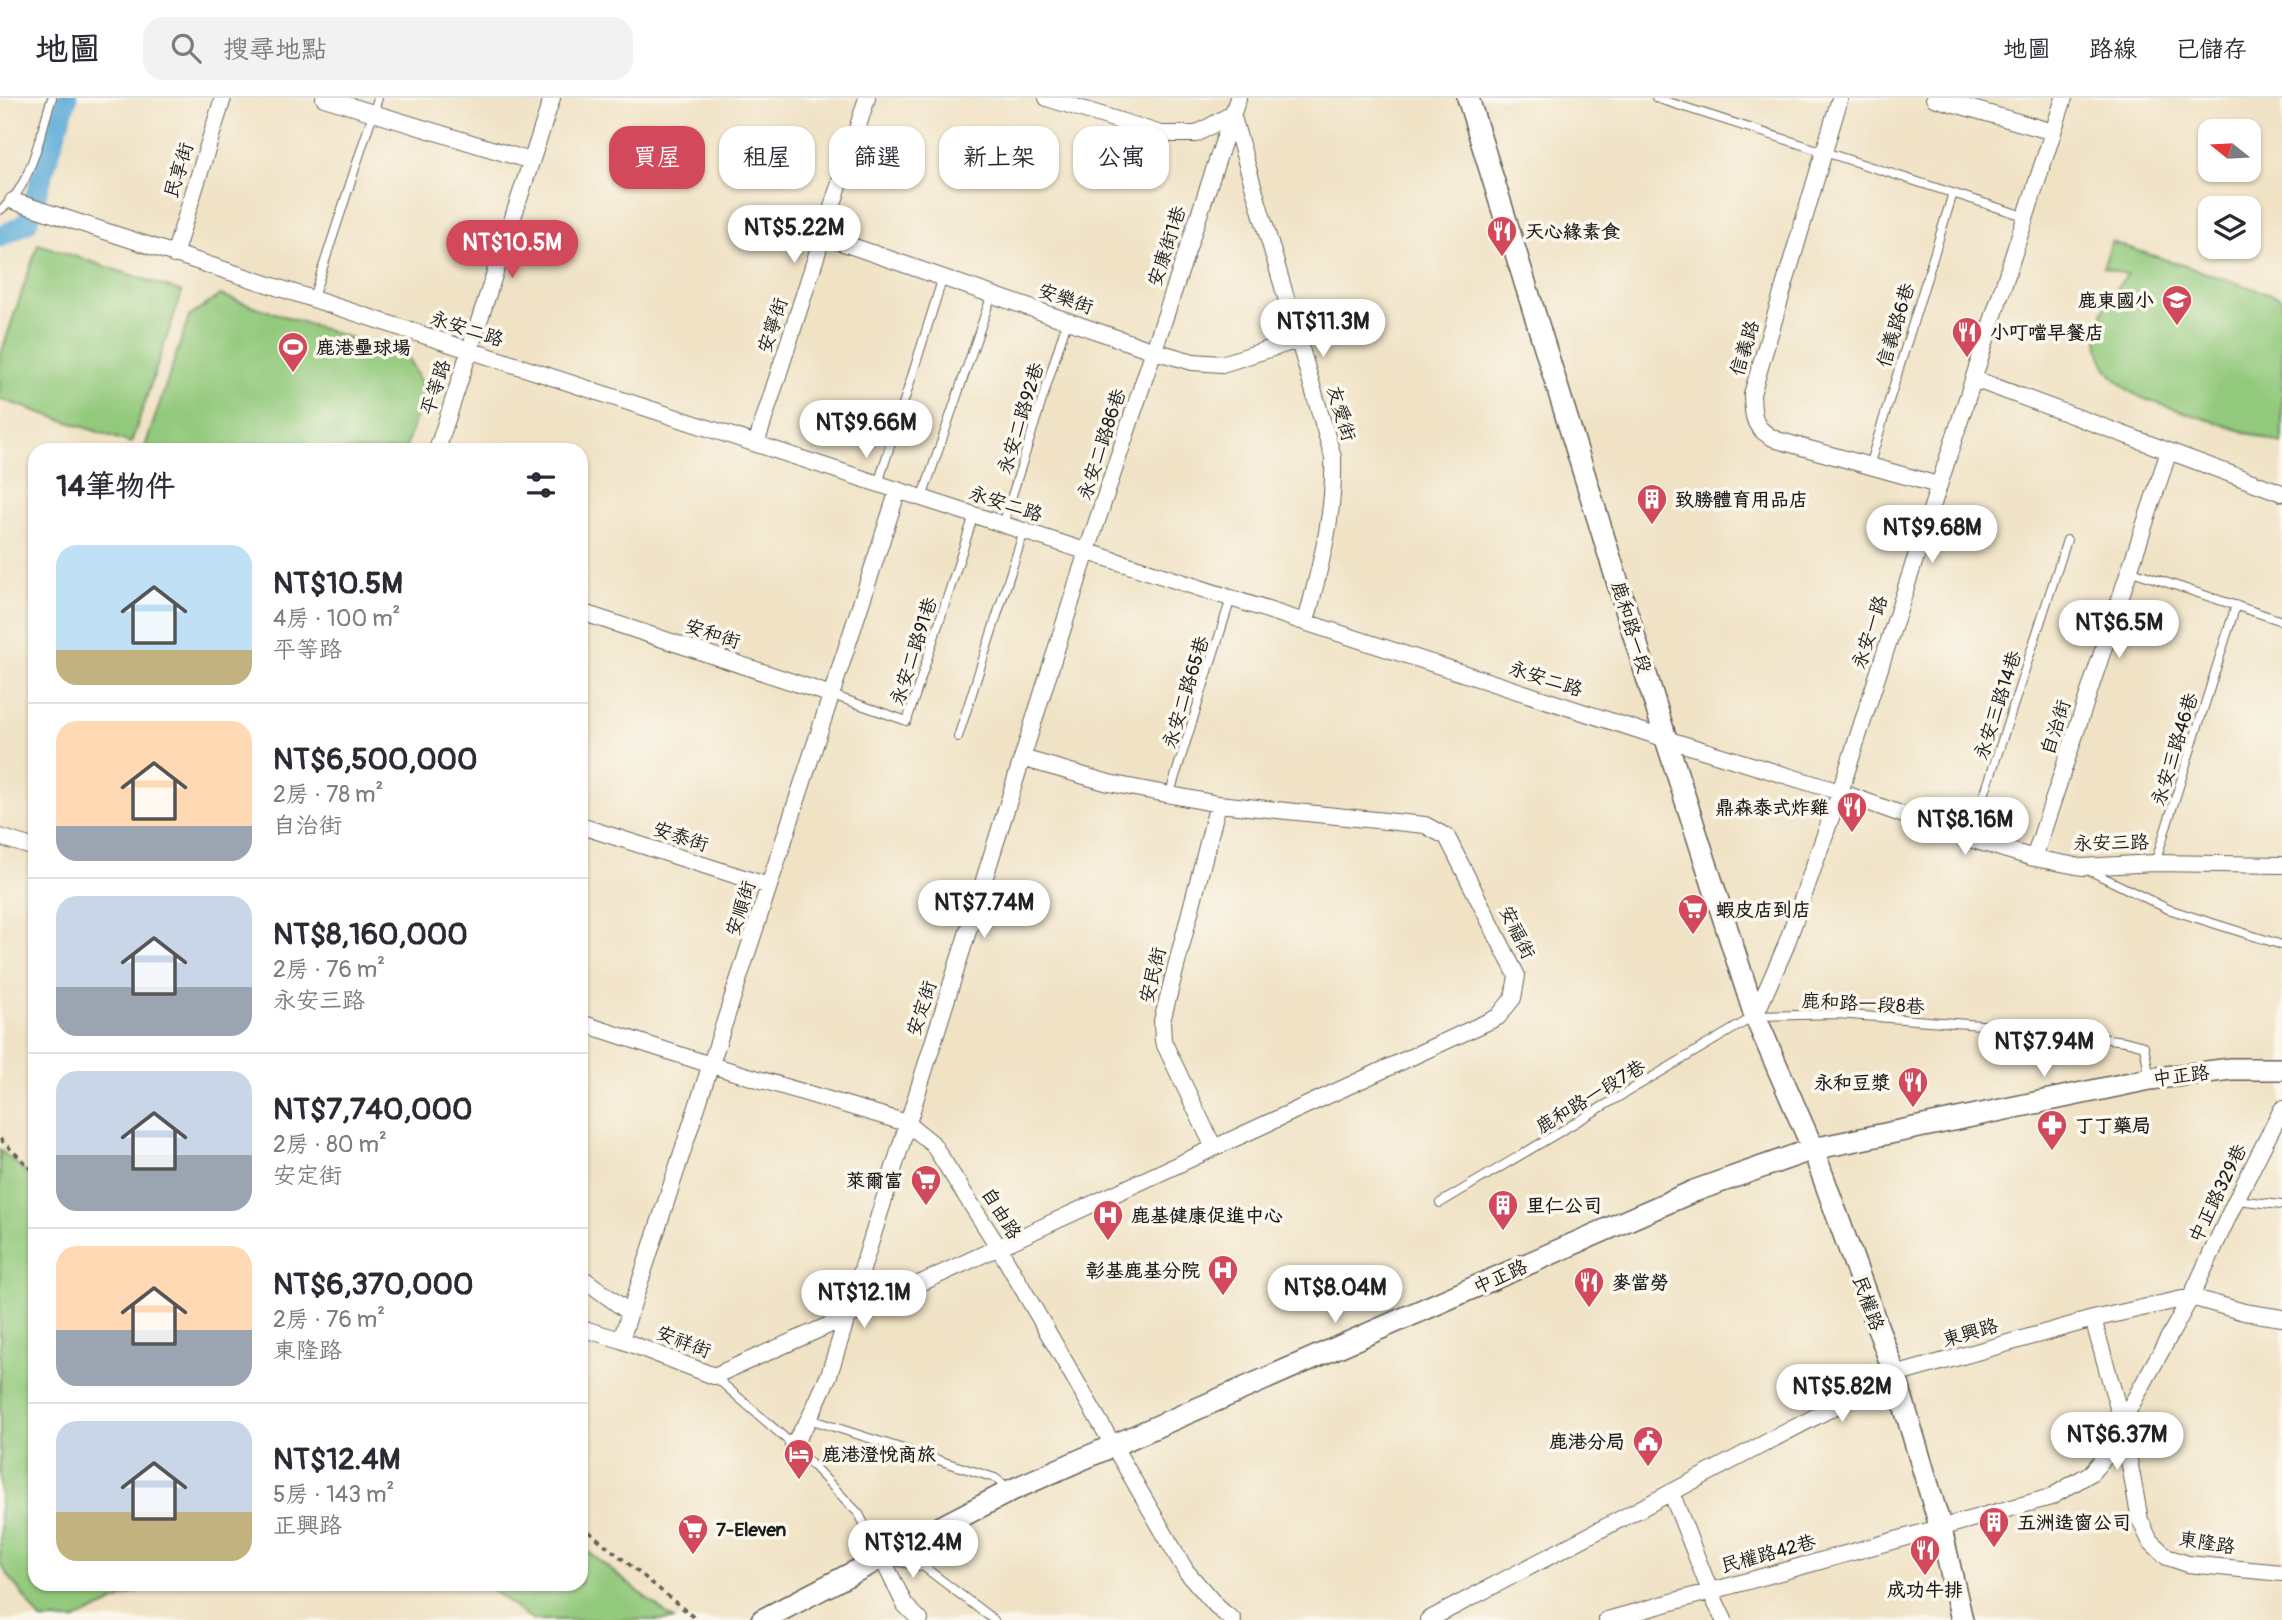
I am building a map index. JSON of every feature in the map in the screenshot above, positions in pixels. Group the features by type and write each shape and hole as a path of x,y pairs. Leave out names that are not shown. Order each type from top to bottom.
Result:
{"main road":[{"name":"鹿和路一段","path":"1468,98 1666,739 1755,1016 1813,1149"},
{"name":"中正路","path":"762,1620 1012,1490 1694,1191 1813,1149 2150,1079 2231,1069 2282,1069"},
{"name":"民權路","path":"1813,1149 1895,1375 1941,1529 1962,1620"}],"street":[{"name":"民享街","path":"174,256 223,98"},
{"path":"324,98 375,106 531,161"},
{"name":"平等路","path":"439,443 552,98"},
{"name":"安寧街","path":"756,444 867,98"},
{"path":"1046,98 1161,134 1196,134 1232,114"},
{"name":"友愛街","path":"1228,98 1333,457 1334,489 1329,531 1306,622"},
{"name":"安康街1巷","path":"1154,351 1238,98"},
{"name":"信義路","path":"1840,98 1752,394 1753,417 1761,432 1777,440 1938,485"},
{"path":"1934,98 1971,103 2053,132"},
{"name":"永安一路","path":"1755,1016 1785,948 1840,792 2064,98"},
{"name":"永安二路","path":"4,203 1666,739"},
{"name":"安樂街","path":"823,236 1154,351 1193,362 1222,364 1298,340"},
{"name":"永安二路86巷","path":"1087,551 1154,351"},
{"path":"1973,379 2282,492"},
{"name":"自治街","path":"2034,858 2169,451"},
{"name":"安順街","path":"621,1340 898,490"},
{"name":"安定街","path":"793,1445 809,1419 829,1375 1087,551"},
{"name":"安和街","path":"588,614 832,695"},
{"name":"永安三路","path":"1666,739 1840,792 1970,839 2034,858 2082,867 2155,863 2282,865"},
{"name":"安福街","path":"999,1248 1498,1017 1513,998 1517,976 1447,837 1425,825 1218,804 1169,796 1109,783 1022,758"},
{"name":"安民街","path":"1214,1148 1163,1041 1162,1021 1218,804"},
{"name":"安泰街","path":"588,828 769,886"},
{"path":"0,836 28,846"},
{"name":"自由路","path":"588,1025 907,1123 932,1143 999,1248 1186,1571 1219,1609 1234,1620"},
{"name":"中正路329巷","path":"2122,1422 2191,1297 2282,1109"},
{"name":"安祥街","path":"588,1330 714,1376 999,1248"},
{"path":"588,1283 630,1313"},
{"name":"東興路","path":"1428,1620 1895,1375 2093,1320 2191,1297 2244,1312 2282,1318"},
{"name":"東隆路","path":"2093,1320 2122,1422 2140,1520 2150,1541 2167,1557 2188,1564 2282,1573"},
{"name":"民權路42巷","path":"1607,1620 2051,1497 2091,1474 2105,1457 2122,1422"},
{"path":"1671,1492 1724,1620"},
{"path":"882,1558 905,1605 920,1620"}],"lane":[{"path":"4,203 26,178 51,98"},
{"path":"1656,98 2027,217"},
{"path":"312,301 375,106"},
{"name":"信義路6巷","path":"1868,466 1952,193"},
{"path":"878,484 943,277"},
{"path":"922,498 992,294"},
{"name":"永安二路92巷","path":"1003,524 1067,321"},
{"name":"永安二路91巷","path":"832,695 907,721 974,516"},
{"path":"958,737 1024,531"},
{"name":"永安三路14巷","path":"1970,839 2067,540"},
{"path":"2129,570 2282,621"},
{"name":"永安二路65巷","path":"1169,796 1231,598"},
{"name":"永安三路46巷","path":"2155,863 2236,605"},
{"path":"2082,867 2168,909 2282,945"},
{"name":"鹿和路一段8巷","path":"1755,1016 1837,1014 2007,1027 2125,1041 2144,1046 2150,1079"},
{"name":"鹿和路一段7巷","path":"1440,1203 1755,1016"},
{"path":"2236,1200 2282,1205"},
{"path":"714,1376 793,1445 859,1514 882,1558 924,1567 994,1620"},
{"path":"809,1419 995,1478 1012,1490"}],"path":[{"path":"0,1139 28,1165"},
{"path":"588,1531 697,1620"}],"green space":[{"path":"2112,242 2282,298 2282,444 2147,400 2127,389 2113,376 2103,361 2099,326 2104,309 2114,291 2128,275 2103,267"},
{"path":"38,244 182,292 131,443 0,399 0,357"},
{"name":"鹿港壘球場","path":"220,295 408,357 425,391 407,443 146,443 189,317"},
{"path":"0,1150 28,1174 28,1591 137,1591 75,1620 41,1620 0,1564"},
{"path":"588,1552 674,1620 532,1620 493,1591 588,1591"}],"waterway":[{"path":"0,237 27,223 67,98"}],"place":[{"name":"天心緣素食","path":"1502,258"},
{"name":"鹿東國小","path":"2177,327"},
{"name":"小叮噹早餐店","path":"1967,359"},
{"name":"鹿港壘球場","path":"293,374"},
{"name":"致勝體育用品店","path":"1652,526"},
{"name":"鼎森泰式炸雞","path":"1852,834"},
{"name":"蝦皮店到店","path":"1693,936"},
{"name":"永和豆漿","path":"1913,1109"},
{"name":"丁丁藥局","path":"2052,1152"},
{"name":"萊爾富","path":"926,1207"},
{"name":"里仁公司","path":"1503,1232"},
{"name":"鹿基健康促進中心","path":"1108,1242"},
{"name":"彰基鹿基分院","path":"1223,1297"},
{"name":"麥當勞","path":"1589,1309"},
{"name":"鹿港分局","path":"1648,1468"},
{"name":"鹿港澄悅商旅","path":"799,1481"},
{"name":"五洲造窗公司","path":"1994,1549"},
{"name":"7-Eleven","path":"693,1556"},
{"name":"成功牛排","path":"1925,1577"}]}
